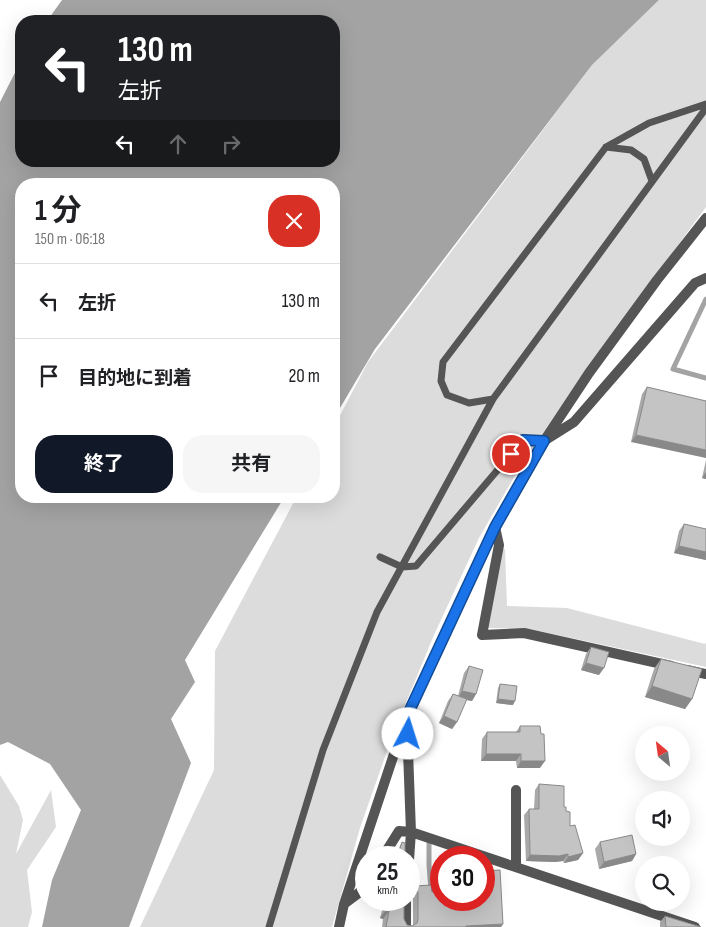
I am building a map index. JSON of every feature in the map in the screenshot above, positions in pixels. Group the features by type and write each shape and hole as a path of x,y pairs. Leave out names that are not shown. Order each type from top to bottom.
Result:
{"street":[{"path":"339,927 344,904 407,716 495,527 544,441 589,373 657,280 706,218"},
{"path":"544,441 574,422 695,283 706,278"},
{"path":"495,527 499,545 482,635 524,633 706,674"},
{"path":"407,716 410,846"},
{"path":"516,790 516,867"},
{"path":"390,846 399,831 411,832 696,927"},
{"path":"344,904 355,896"},
{"path":"406,911 406,927"}],"lane":[{"path":"493,400 469,403 446,395 441,381 443,362 606,147 649,123 706,106"},
{"path":"270,927 323,750 378,612 402,566 493,400 706,106"},
{"path":"606,147 632,150 644,159 652,181"},
{"path":"380,557 402,566 416,566 523,440 544,441"}],"shaded area":[{"path":"62,0 659,0 592,65 375,349 340,408 340,178 15,178 15,503 281,503 185,660 195,682 171,719 191,763 129,927 42,927 52,880 81,810 50,764 8,742 0,745 0,102 15,73 15,167 340,167 340,15 51,15"},
{"path":"659,0 706,0 706,207 579,379 517,472 479,538 434,635 393,734 360,828 332,927 140,927 214,770 215,651 293,503 340,503 340,416 368,362 592,65"},
{"path":"501,548 505,549 507,606 567,608 705,644 706,642 706,667 530,629 487,628"},
{"path":"0,775 19,806 23,820 16,854 51,790 56,827 27,870 32,912 28,927 0,927"}],"building":[{"path":"647,387 706,401 706,450 636,435"},
{"path":"684,524 706,529 706,552 679,546"},
{"path":"591,647 609,652 604,668 586,663"},
{"path":"661,659 702,669 692,699 652,686"},
{"path":"469,666 483,670 476,694 462,691"},
{"path":"500,684 517,686 515,701 498,699"},
{"path":"453,694 467,699 457,722 444,716"},
{"path":"520,726 540,726 541,734 544,734 545,761 521,761 521,754 486,754 487,732 520,732"},
{"path":"539,784 564,786 564,807 566,807 566,811 570,812 570,826 575,825 583,853 568,857 568,854 559,856 530,855 529,809 539,809"},
{"path":"632,835 636,854 604,862 600,842"},
{"path":"495,870 500,870 503,924 466,927 386,927 389,911 404,911 404,919 407,925 412,926 417,923 418,911 420,911 420,886 430,885 430,911 495,911"},
{"path":"665,916 701,927 666,927"}],"waterway":[{"path":"706,299 673,369 706,378"},
{"path":"429,843 430,878"}],"route":[{"path":"408,734 407,716 495,527 544,441 523,440 511,454"}]}
